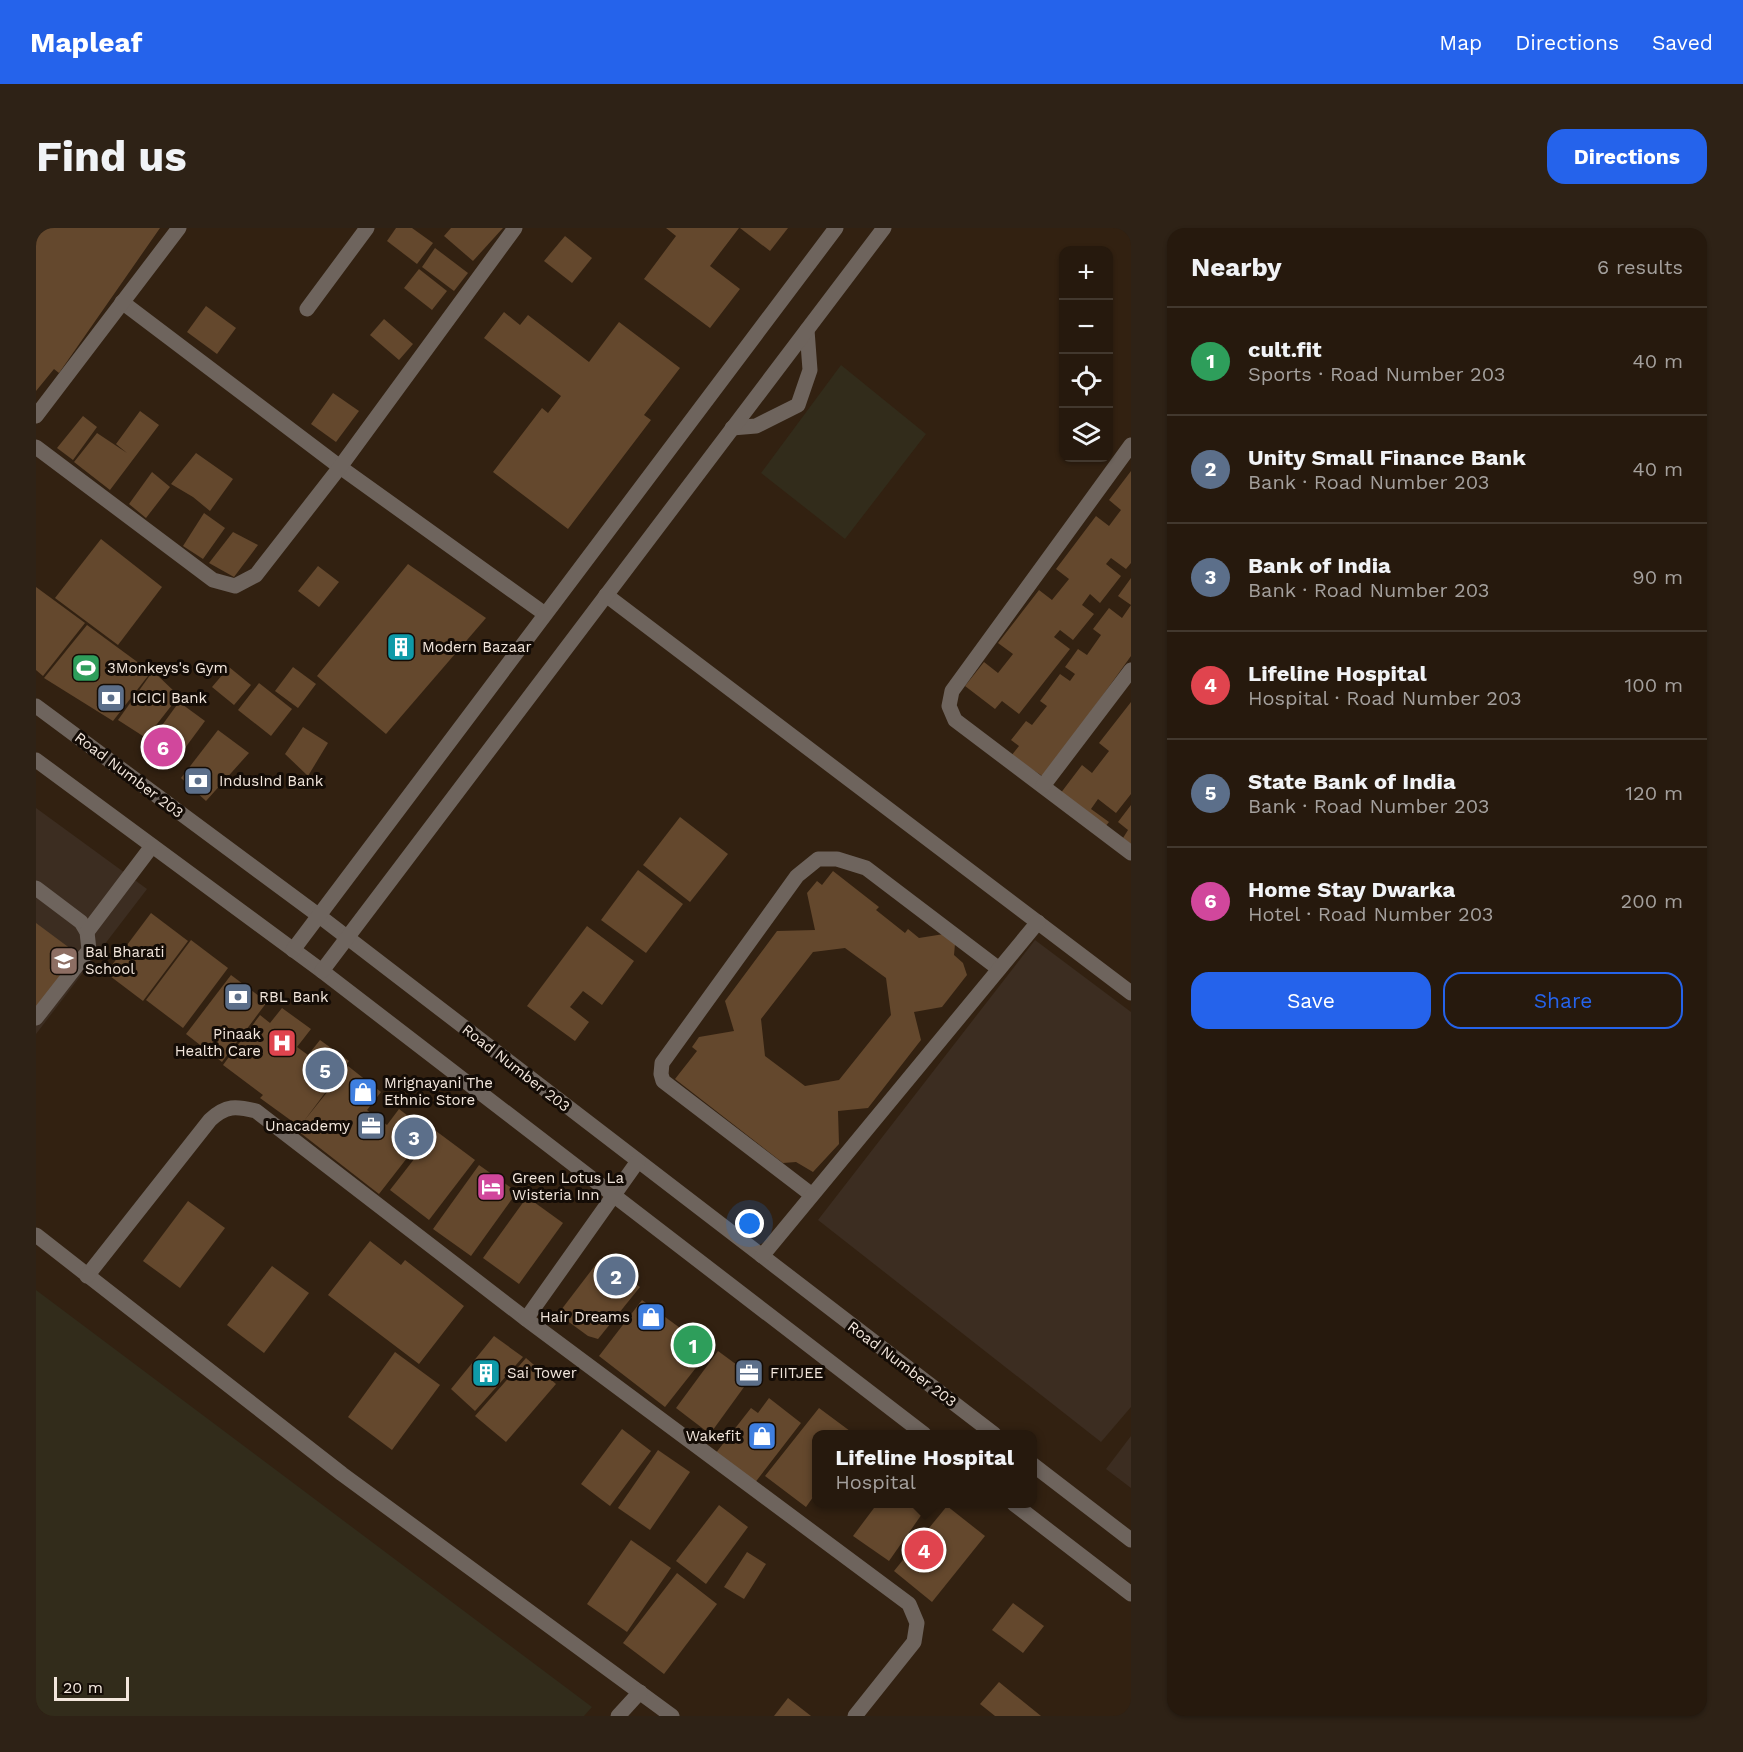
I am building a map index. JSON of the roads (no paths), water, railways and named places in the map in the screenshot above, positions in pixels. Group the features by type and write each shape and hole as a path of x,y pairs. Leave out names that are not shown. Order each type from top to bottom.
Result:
{"street":[{"path":"36,416 179,228"},
{"path":"307,309 367,228"},
{"path":"36,447 213,580 235,586 256,575 340,467 515,228"},
{"path":"293,950 836,228"},
{"path":"322,971 884,228"},
{"path":"123,302 340,467 545,614"},
{"path":"732,428 756,426 798,405 810,370 807,330"},
{"path":"1131,445 952,691 949,706 955,720 1131,853"},
{"path":"606,595 1131,993"},
{"path":"1043,786 1131,670"},
{"name":"Road Number 203","path":"36,706 318,915 989,1430"},
{"path":"36,760 322,971 919,1430"},
{"path":"87,932 152,846"},
{"path":"812,1195 663,1081 661,1074 662,1063 797,876 818,859 837,859 866,868 999,969"},
{"path":"36,888 81,922 87,932 89,950 36,1018"},
{"path":"762,1256 1038,922"},
{"path":"87,1276 220,1110 238,1106 256,1111 526,1319 909,1604 917,1623 914,1642 855,1716"},
{"path":"526,1319 638,1161"},
{"path":"36,1235 342,1474 672,1716"},
{"path":"1037,1468 1131,1540"},
{"path":"1020,1508 1131,1594"},
{"path":"618,1716 640,1692"}],"place":[{"name":"Modern Bazaar","path":"401,647"},
{"name":"3Monkeys's Gym","path":"86,668"},
{"name":"ICICI Bank","path":"111,698"},
{"name":"Home Stay Dwarka","path":"163,747"},
{"name":"IndusInd Bank","path":"198,781"},
{"name":"Bal Bharati School","path":"64,961"},
{"name":"RBL Bank","path":"238,997"},
{"name":"Pinaak Health Care","path":"282,1043"},
{"name":"State Bank of India","path":"325,1070"},
{"name":"Mrignayani The Ethnic Store","path":"363,1092"},
{"name":"Unacademy","path":"371,1126"},
{"name":"Bank of India","path":"414,1137"},
{"name":"Green Lotus La Wisteria Inn","path":"491,1187"},
{"name":"Unity Small Finance Bank","path":"616,1276"},
{"name":"Hair Dreams","path":"651,1317"},
{"name":"cult.fit","path":"693,1345"},
{"name":"Sai Tower","path":"486,1373"},
{"name":"FIITJEE","path":"749,1373"},
{"name":"Wakefit","path":"762,1436"},
{"name":"Lifeline Hospital","path":"924,1550"}]}
